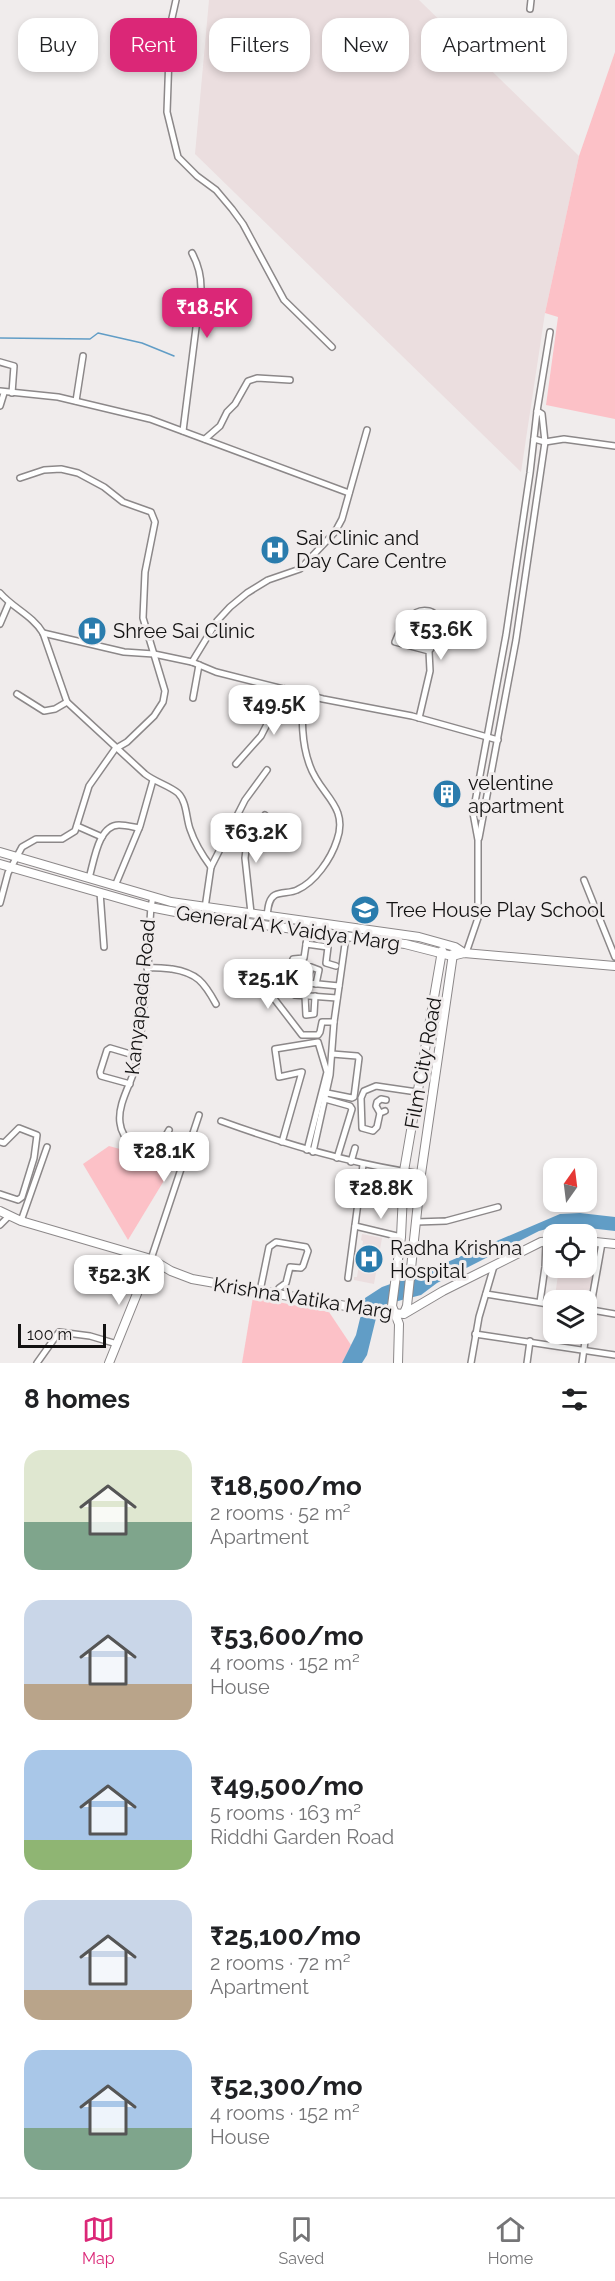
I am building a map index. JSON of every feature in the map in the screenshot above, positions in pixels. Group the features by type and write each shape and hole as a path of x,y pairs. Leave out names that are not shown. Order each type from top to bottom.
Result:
{"street":[{"path":"176,0 170,27 167,111 178,157 197,176 216,190 232,209 243,224 284,300 332,347"},
{"path":"530,9 531,0"},
{"path":"183,431 201,288 197,262 192,253"},
{"path":"478,840 473,813 506,635 550,332"},
{"path":"75,401 82,356"},
{"path":"0,362 14,366 12,393"},
{"path":"205,439 220,426 248,381 257,378 290,380"},
{"path":"0,406 2,392 58,397 150,419 349,494"},
{"path":"455,946 465,953 477,918 478,840 516,640 545,442 542,414 537,411"},
{"path":"193,698 196,664 217,621 247,593 268,580 300,569 326,543 342,519 367,430"},
{"path":"534,439 545,442 564,439 615,446"},
{"path":"0,903 10,867 21,847 36,838 62,839 75,831 89,786 115,749 128,742 154,716 163,702 165,691 143,618 145,572 155,522 151,512 123,502 104,487 78,473 61,469 44,470 20,478"},
{"path":"0,593 9,603 38,625 43,633 67,702 115,749 153,780 178,794 183,801 189,827 198,848 211,867"},
{"path":"0,624 9,603"},
{"path":"420,718 430,671 429,651 444,632 442,619 430,611 421,611 402,624 395,642 429,651"},
{"path":"43,633 124,652 154,654 285,689 420,718 498,740"},
{"path":"236,764 261,736 285,689"},
{"path":"267,916 268,903 275,896 300,889 318,874 337,841 341,821 338,809 310,768 304,746 303,693"},
{"path":"17,694 44,711 55,709 67,702"},
{"path":"206,909 211,867 245,800 267,770"},
{"path":"115,886 139,828 153,780"},
{"path":"251,913 246,850 265,815"},
{"path":"77,826 102,837"},
{"path":"90,878 102,837 113,826 139,828"},
{"name":"General A K Vaidya Marg","path":"0,852 153,897 206,909 251,913 419,937 455,946"},
{"name":"General A K Vaidya Marg","path":"0,864 150,907 196,916 405,944 452,956 465,953 615,966"},
{"path":"584,880 615,957"},
{"path":"100,892 104,947"},
{"name":"Kanyapada Road","path":"153,897 150,907 147,968 137,1056 120,1126 130,1143 155,1155 169,1130"},
{"path":"308,931 304,958 293,959 286,975 276,974 272,996 302,1035 318,1035 322,1022 334,1022"},
{"path":"310,1151 326,1096 346,937"},
{"path":"306,944 344,950"},
{"name":"Film City Road","path":"398,1363 399,1314 392,1306 401,1237 404,1171 444,944"},
{"name":"Film City Road","path":"399,1314 407,1306 421,1174 455,946"},
{"path":"328,947 326,963 336,966"},
{"path":"147,968 155,967 192,974 202,981 216,1004"},
{"path":"308,983 311,967 319,969 316,984"},
{"path":"338,998 295,995 295,984 297,982 339,986"},
{"path":"305,996 306,1015 314,1014 315,996"},
{"path":"282,1142 302,1072 279,1077 275,1049 318,1042 327,1072 310,1151"},
{"path":"130,1084 101,1076 100,1072 107,1050 110,1048 137,1056"},
{"path":"326,1096 352,1098 354,1096 359,1058 332,1054"},
{"path":"386,1100 381,1099 377,1102 376,1106 383,1112 377,1127 373,1131 362,1128 361,1098 364,1091 376,1086 417,1092"},
{"path":"326,1096 352,1109 337,1158"},
{"path":"109,1363 151,1258 199,1115"},
{"path":"221,1120 310,1151 363,1165 421,1174"},
{"path":"0,1142 4,1143 19,1128 37,1135 34,1158 22,1197 18,1200 0,1194"},
{"path":"21,1221 47,1147"},
{"path":"353,1162 357,1148"},
{"path":"348,1278 363,1165"},
{"path":"416,1222 446,1221 498,1207"},
{"name":"Krishna Vatika Marg","path":"0,1212 21,1221 151,1258 171,1271 192,1279 399,1314"},
{"path":"0,1225 9,1216"},
{"path":"355,1226 401,1237"},
{"path":"260,1291 269,1247 272,1244 276,1242 306,1247 308,1251 303,1266 288,1269 286,1283 279,1288 278,1294"},
{"path":"399,1314 543,1242"},
{"path":"597,1242 615,1244"},
{"path":"592,1290 602,1243"},
{"path":"399,1254 412,1256"},
{"path":"471,1363 475,1334 494,1266"},
{"path":"540,1302 544,1278"},
{"path":"486,1294 543,1303"},
{"path":"597,1311 615,1314"},
{"path":"37,1363 59,1332 90,1336 117,1344"},
{"path":"475,1334 615,1355"},
{"path":"527,1363 530,1341"},
{"path":"582,1363 585,1344"}],"shaded area":[{"path":"209,0 419,0 437,18 421,18 421,72 493,72 579,156 545,313 521,472 195,154"},
{"path":"615,52 615,419 546,405 558,317 545,313 579,156"},
{"path":"109,1146 174,1164 128,1240 83,1164"},
{"name":"Radha Krishna Hospital","path":"362,1234 382,1238 374,1284 354,1280 354,1277 357,1277 363,1241 361,1240"},
{"path":"558,1278 592,1278 588,1290 556,1290"},
{"path":"253,1297 329,1312 351,1345 342,1363 242,1363"}],"water":[{"path":"580,1213 615,1217 615,1231 597,1229 597,1224 543,1224 543,1230 437,1283 421,1295 379,1306 367,1355 362,1363 342,1363 356,1335 365,1298 382,1287 424,1272 560,1214"}],"waterway":[{"path":"0,338 90,339 98,333 142,343 174,356"}],"place":[{"name":"Sai Clinic and Day Care Centre","path":"275,550"},
{"name":"Shree Sai Clinic","path":"92,631"},
{"name":"velentine apartment","path":"447,794"},
{"name":"Tree House Play School","path":"365,910"},
{"name":"Radha Krishna Hospital","path":"369,1259"}]}
